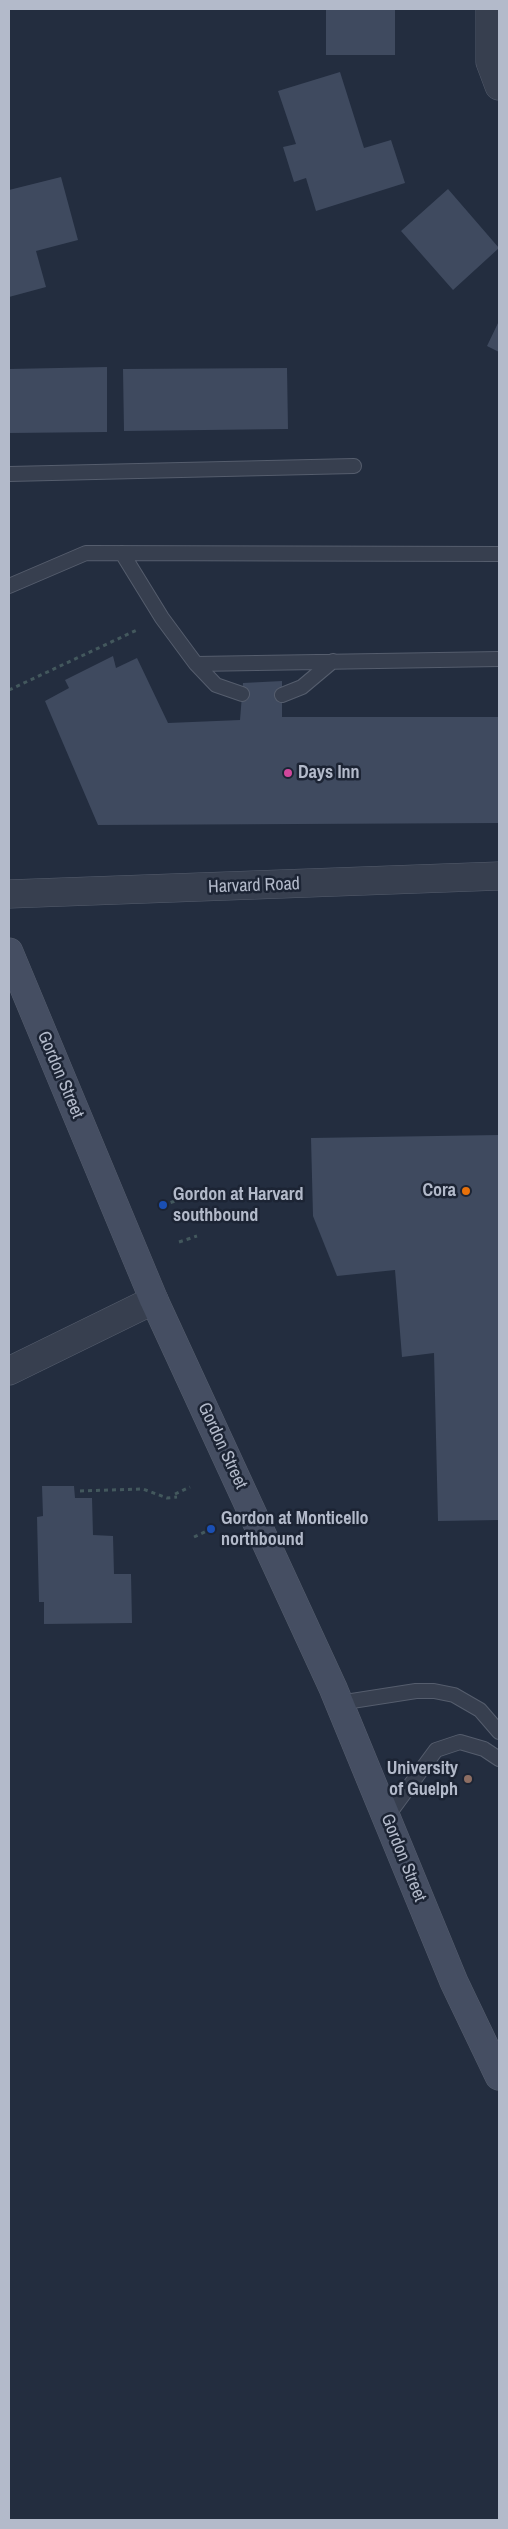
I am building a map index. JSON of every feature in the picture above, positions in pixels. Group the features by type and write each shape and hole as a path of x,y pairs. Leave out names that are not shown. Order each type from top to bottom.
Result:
{"main road":[{"name":"Gordon Street","path":"9,952 154,1300 338,1703 454,1982 499,2076"}],"street":[{"path":"490,9 490,62 499,86"},
{"name":"Harvard Road","path":"9,894 499,876"},
{"path":"9,1371 154,1300"}],"lane":[{"path":"9,474 354,466"},
{"path":"9,586 86,553 499,554"},
{"path":"122,553 162,618 196,664 216,686 242,694"},
{"path":"196,664 499,659"},
{"path":"282,695 302,687 333,661"},
{"path":"338,1703 416,1691 434,1691 454,1695 480,1710 499,1732"},
{"path":"386,1818 436,1750 460,1742 484,1749 499,1759"}],"path":[{"path":"9,690 162,618"},
{"path":"163,1205 181,1199"},
{"path":"179,1242 197,1236"},
{"path":"80,1491 143,1489 167,1498 176,1496 190,1487"},
{"path":"194,1537 210,1529"}],"building":[{"path":"326,9 395,9 395,55 326,55"},
{"path":"340,72 364,148 391,140 405,183 316,211 306,178 294,182 283,147 296,144 278,91"},
{"path":"61,177 78,240 36,251 46,287 9,297 9,190"},
{"path":"448,189 499,248 453,290 401,231"},
{"path":"499,321 499,352 487,346"},
{"path":"107,367 107,432 9,433 9,369"},
{"path":"287,368 288,429 124,431 123,369"},
{"name":"Days Inn","path":"113,656 116,668 137,658 168,723 240,720 243,683 282,681 282,717 499,717 499,823 98,825 45,701 69,688 65,680"},
{"path":"499,1135 499,1520 438,1521 434,1353 402,1357 395,1270 337,1276 313,1216 311,1138"},
{"path":"42,1486 74,1486 75,1498 92,1498 93,1535 113,1536 114,1574 131,1574 132,1623 44,1624 44,1602 39,1602 37,1517 43,1516"}],"place":[{"name":"Days Inn","path":"288,773"},
{"name":"Cora","path":"466,1191"},
{"name":"Gordon at Harvard southbound","path":"163,1205"},
{"name":"Gordon at Monticello northbound","path":"211,1529"},
{"name":"University of Guelph","path":"468,1779"}]}
